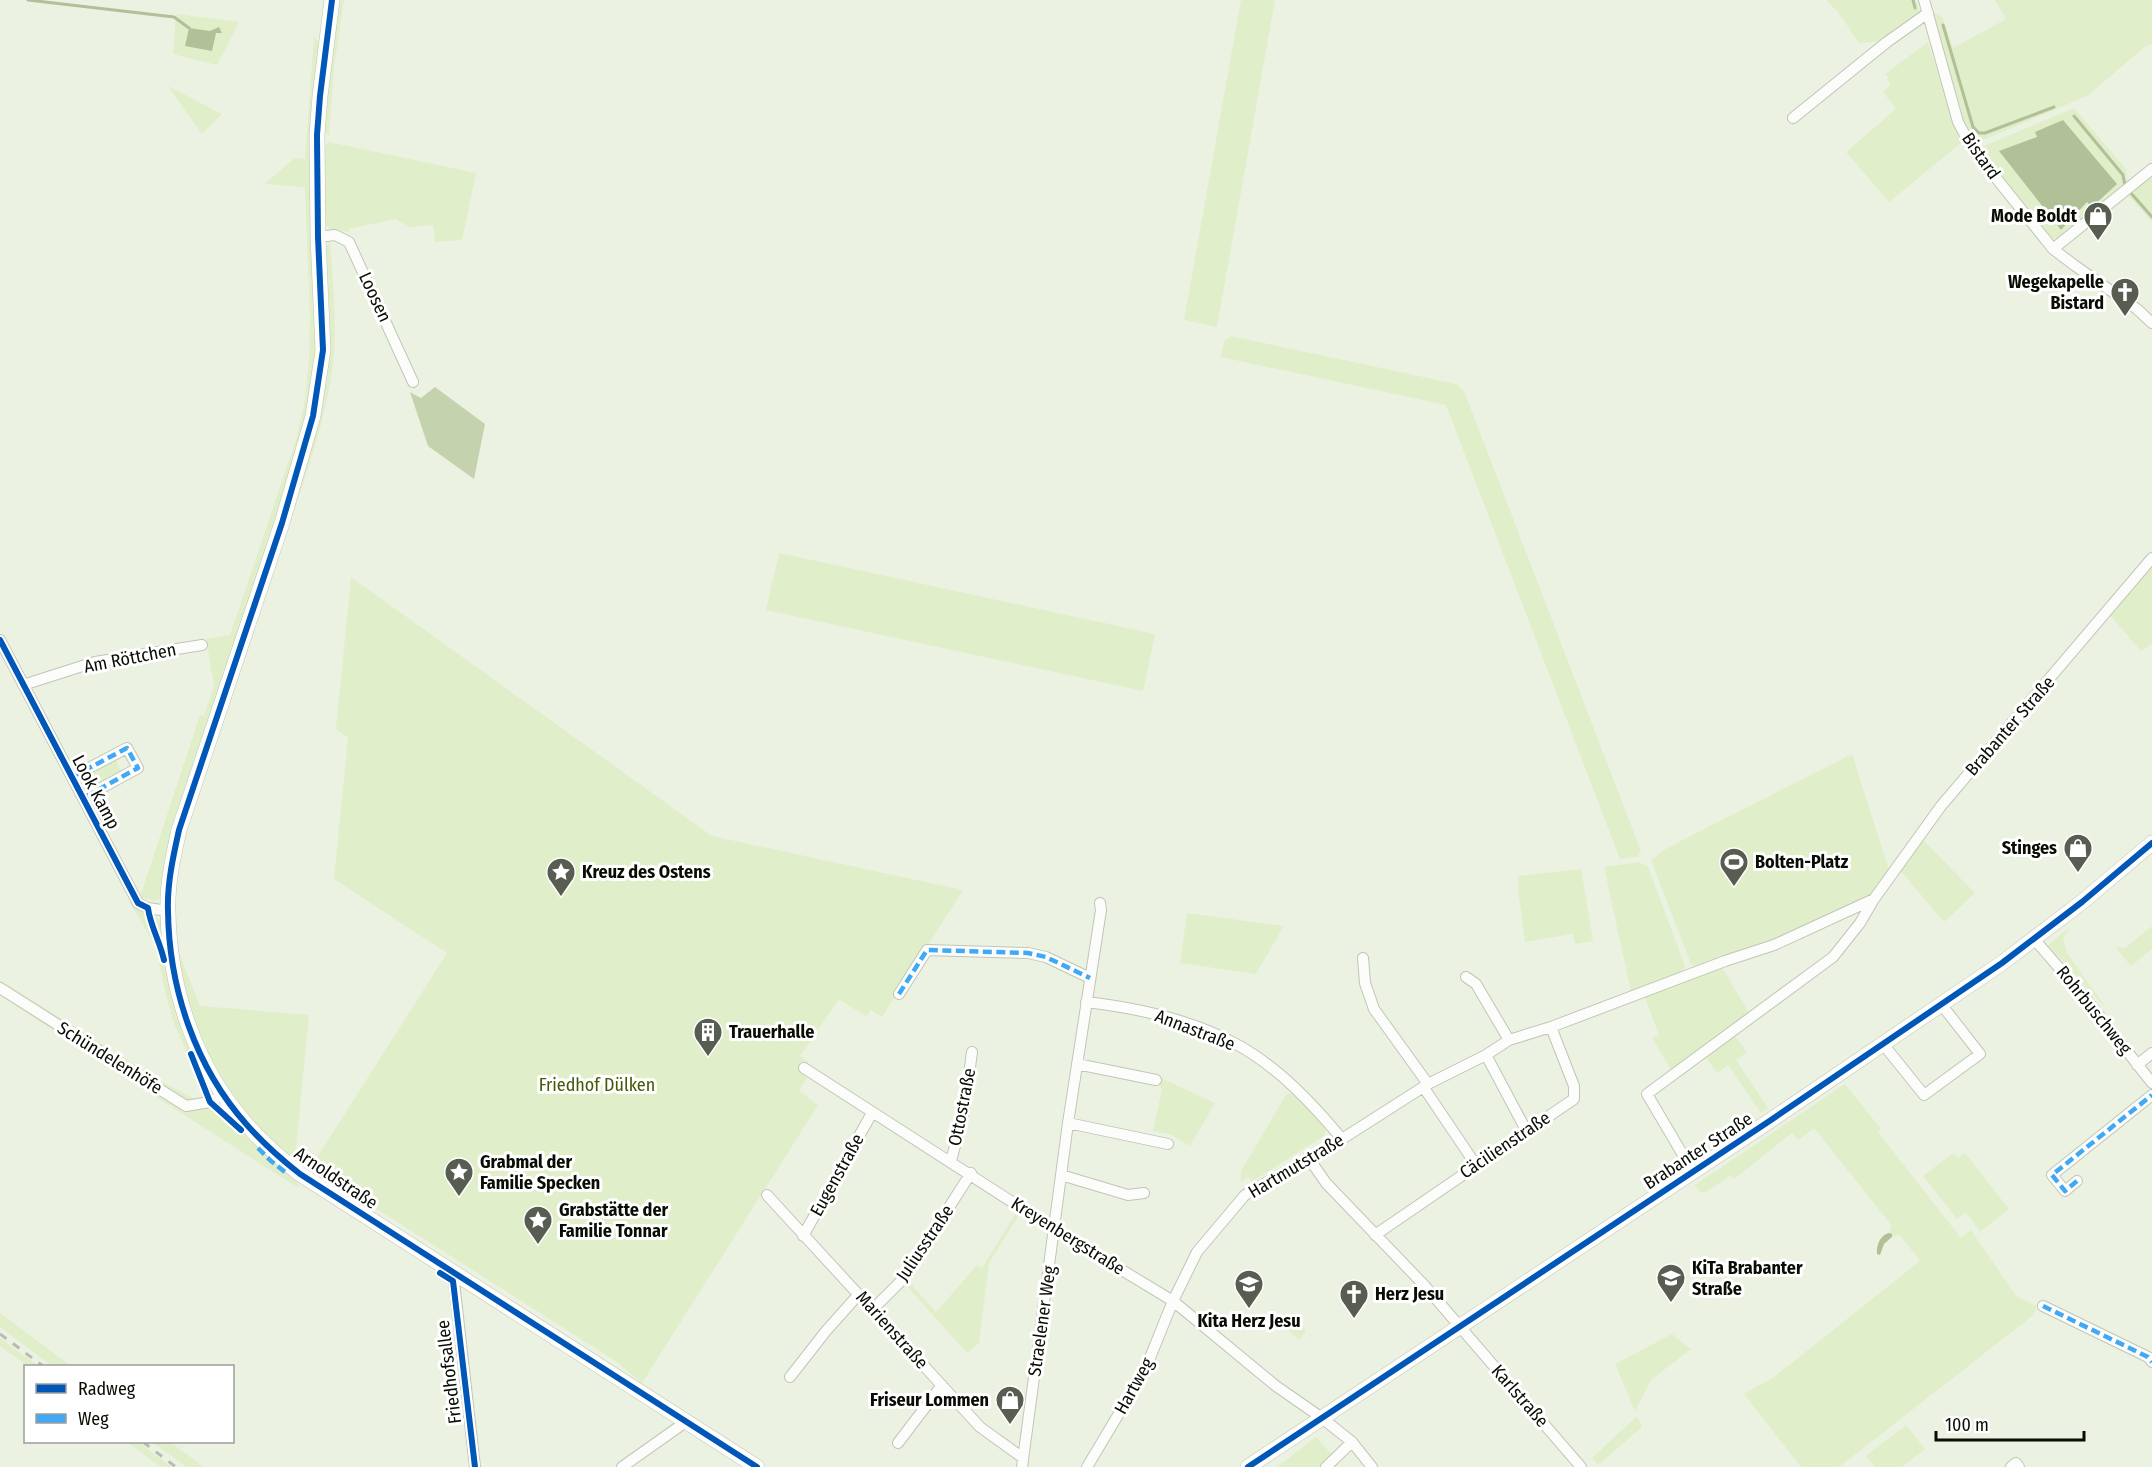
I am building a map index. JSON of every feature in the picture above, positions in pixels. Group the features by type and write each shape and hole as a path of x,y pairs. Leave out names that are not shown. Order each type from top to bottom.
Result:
{"street":[{"name":"Arnoldstraße","path":"332,0 317,135 318,237 323,350 313,416 282,523 178,830 167,910 171,959 180,1001 191,1034 204,1062 224,1094 252,1130 271,1150 300,1174 757,1467"},
{"name":"Bistard","path":"1924,0 1958,122 1972,148 2053,249 2137,309 2152,323"},
{"path":"1793,118 1887,42 1928,13"},
{"path":"2053,249 2152,169"},
{"name":"Loosen","path":"318,237 335,235 349,242 413,382"},
{"name":"Brabanter Straße","path":"1693,1172 1647,1094 1833,957 1860,923 1874,899 1941,806 2152,558"},
{"name":"Look Kamp","path":"0,640 138,903 148,908 167,910"},
{"name":"Am Röttchen","path":"23,685 95,662 202,645"},
{"name":"Look Kamp","path":"72,777 127,748 138,768 83,798"},
{"name":"Brabanter Straße","path":"1248,1467 1693,1172 1941,1004 2034,939 2152,843"},
{"name":"Brabanter Straße","path":"1624,998 1774,945 1874,899"},
{"name":"Straelener Weg","path":"1022,1463 1068,1123 1101,910 1100,903"},
{"name":"Rohrbuschweg","path":"2034,939 2080,992 2152,1083"},
{"path":"899,994 927,950 1028,953 1046,957 1090,978"},
{"path":"1363,958 1365,983 1374,1009 1476,1165"},
{"path":"1466,977 1476,984 1509,1040"},
{"name":"Schündelenhöfe","path":"0,988 186,1106 210,1102 224,1094"},
{"name":"Hartmutstraße","path":"1173,1301 1197,1252 1245,1195 1342,1139 1426,1086 1486,1055 1509,1040 1551,1027 1624,998"},
{"name":"Annastraße","path":"1086,1002 1138,1010 1173,1019 1237,1044 1265,1062 1289,1083 1322,1114 1342,1139"},
{"path":"1883,1044 1924,1095 1980,1054 1941,1004"},
{"name":"Cäcilienstraße","path":"1375,1235 1574,1099 1575,1086 1551,1027"},
{"name":"Ottostraße","path":"951,1161 964,1112 972,1052"},
{"path":"2137,1065 2152,1053"},
{"path":"1486,1055 1526,1130"},
{"path":"1077,1064 1156,1080"},
{"name":"Kreyenbergstraße","path":"804,1068 872,1113 971,1173 1054,1229 1173,1301 1276,1386 1352,1442 1372,1467"},
{"path":"2078,1181 2065,1191 2052,1176 2152,1095"},
{"name":"Eugenstraße","path":"803,1236 872,1113"},
{"path":"1068,1123 1168,1144"},
{"name":"Karlstraße","path":"1308,1157 1326,1183 1430,1292 1581,1467"},
{"name":"Juliusstraße","path":"873,1309 903,1279 971,1173"},
{"path":"1061,1175 1128,1196 1143,1193"},
{"name":"Marienstraße","path":"767,1195 980,1426 1022,1463"},
{"name":"Friedhofsallee","path":"453,1272 475,1467"},
{"path":"790,1377 859,1294"},
{"name":"Hartweg","path":"1087,1467 1145,1370 1173,1301"},
{"path":"2043,1306 2148,1357 2152,1362"},
{"path":"898,1443 942,1385"},
{"path":"622,1467 684,1421"},
{"path":"1326,1467 1352,1442"},
{"path":"2011,1467 2016,1463 2019,1467"}],"green space":[{"path":"338,0 344,0 334,68 329,136 322,129"},
{"path":"1241,0 1275,0 1217,327 1184,320"},
{"path":"1826,0 1916,0 1921,14 1884,41 1859,43 1838,12"},
{"path":"1995,0 2152,0 2152,44 2147,45 2087,96 1983,140 1973,138 1964,120 1933,12 1943,18 1953,48 2006,19"},
{"path":"176,14 239,22 217,65 173,54"},
{"path":"314,37 321,43 316,334 313,380 307,417 162,897 155,901 140,897 200,715 204,716 214,685 206,639 230,635 297,437 305,399 310,315 305,187 264,184 295,158 305,159"},
{"path":"1928,42 1961,143 1889,202 1846,152 1896,109 1883,92 1891,85 1887,79 1889,77 1885,74"},
{"path":"168,86 222,114 202,134"},
{"path":"2074,108 2126,169 2128,185 2065,236 2052,239 1981,153 1984,146","holes":["2035,132 2092,207 2087,202 2061,230 1999,151 2037,137"]},
{"path":"329,142 476,173 462,240 435,242 433,225 410,227 396,219 348,229 350,232 332,230 322,222 322,148"},
{"path":"2152,172 2152,222 2127,194"},
{"path":"330,242 335,318 333,363 322,423 291,520 288,517 319,407 323,249"},
{"path":"1231,336 1456,384 1464,391 1641,851 1637,857 1620,859 1446,405 1221,357 1224,341"},
{"path":"285,537 186,826 175,914 184,967 200,1006 309,1015 295,1159 281,1153 262,1136 227,1089 210,1060 185,998 177,965 173,932 176,863 184,823 280,539"},
{"path":"779,553 1155,634 1143,691 766,610"},
{"path":"2152,562 2152,644 2141,651 2110,615 1955,796"},
{"name":"Friedhof Dülken","path":"351,577 712,836 963,890 882,1017 871,1010 867,1017 839,999 800,1056 808,1062 801,1073 807,1078 799,1091 818,1105 642,1383 617,1362 311,1167 447,953 334,879 348,738 336,729"},
{"path":"1852,754 1889,870 1871,894 1823,919 1772,941 1699,967 1691,964 1651,860 1667,848"},
{"path":"116,760 122,772 94,787 87,775"},
{"path":"1922,839 1975,893 1944,922 1900,870"},
{"path":"1639,862 1648,867 1685,966 1682,973 1631,992 1604,867"},
{"path":"1581,869 1593,941 1575,944 1573,934 1525,942 1518,876"},
{"path":"129,901 162,923 212,1087 208,1094 202,1096 204,1101 191,1102 180,1098 0,984 0,980 162,1082 195,1099 202,1097 198,1080 174,1023 156,947"},
{"path":"1187,913 1284,926 1256,974 1180,963"},
{"path":"2152,926 2152,949 2131,966 2115,947 2125,948"},
{"path":"2070,927 2063,939 2067,953 2109,1012 2048,945"},
{"path":"1722,967 1750,1015 1672,1071 1652,1038 1659,1035 1644,995"},
{"path":"0,991 121,1069 127,1078 0,996"},
{"path":"1734,1035 1747,1052 1736,1060 1768,1108 1761,1113 1728,1065 1717,1073 1705,1056"},
{"path":"1161,1078 1215,1103 1190,1146 1170,1134 1153,1131 1162,1089 1158,1084"},
{"path":"136,1084 149,1087 188,1109 218,1108 230,1113 249,1129 295,1177 300,1187 292,1184"},
{"path":"1845,1084 1881,1129 1878,1132 1961,1238 1971,1230 2016,1296 2036,1306 2036,1310 2031,1317 1839,1467 1801,1467 1744,1394 1774,1377 1920,1261 1900,1235 1892,1237 1889,1233 1892,1226 1814,1128 1798,1140 1792,1133 1734,1179 1731,1175 1706,1192 1700,1192 1695,1185"},
{"path":"1290,1093 1310,1109 1325,1128 1325,1135 1252,1182 1248,1177 1241,1182 1241,1171 1286,1095"},
{"path":"1953,1153 1958,1158 1965,1153 2009,1209 1980,1232 1966,1212 1957,1219 1923,1176"},
{"path":"1017,1211 1020,1213 989,1263 979,1343 967,1353 905,1284 908,1281 936,1312 977,1265 982,1268"},
{"path":"0,1313 70,1365 51,1365 0,1327"},
{"path":"1285,1313 1289,1319 1295,1316 1306,1331 1299,1340 1282,1324 1282,1315"},
{"path":"1672,1334 1691,1349 1651,1380 1635,1411 1615,1364"},
{"path":"0,1338 37,1365 27,1365 0,1346"},
{"path":"1637,1416 1642,1427 1598,1465 1592,1458"},
{"path":"1906,1425 1925,1449 1902,1467 1875,1467 1866,1456"},
{"path":"1316,1437 1333,1456 1321,1467 1277,1467"},
{"path":"128,1443 139,1443 172,1467 161,1467"},
{"path":"153,1443 171,1443 204,1467 186,1467"}],"shaded area":[{"path":"219,27 222,33 216,33 212,51 185,46 189,28 210,31"},
{"path":"2063,120 2117,184 2092,207 2087,202 2061,230 1999,151 2037,137 2035,132"},
{"path":"435,387 485,424 474,479 428,446 410,392 421,398"},
{"path":"1889,1233 1892,1237 1884,1244 1880,1255 1877,1254 1879,1241"}],"waterway":[{"path":"28,0 174,17 189,28"},
{"path":"1913,0 1915,8"},
{"path":"1943,25 1973,127 1979,133 1985,133 2054,107"},
{"path":"2074,116 2123,175 2125,186"},
{"path":"2130,192 2152,217"}],"railway":[{"path":"0,1334 42,1365"},
{"path":"144,1443 176,1467"}],"marked path":[{"path":"72,777 127,748 138,768 83,798"},
{"path":"899,994 927,950 1028,953 1046,957 1090,978"},
{"path":"2077,1181 2065,1191 2052,1175 2152,1095"},
{"path":"258,1148 285,1172"},
{"path":"2043,1306 2148,1357 2152,1362"}],"cycle path":[{"path":"332,0 317,135 318,237 323,350 313,416 282,523 179,830 168,901 173,969 188,1025 199,1052 229,1102 259,1138 300,1174 757,1467"},
{"path":"0,640 138,903 148,908 164,960"},
{"path":"1248,1467 1771,1120 2002,963 2082,902 2152,843"},
{"path":"191,1054 210,1102 241,1130"},
{"path":"440,1273 453,1281 475,1467"}],"place":[{"name":"Mode Boldt","path":"2098,242"},
{"name":"Wegekapelle Bistard","path":"2125,318"},
{"name":"Stinges","path":"2078,874"},
{"name":"Bolten-Platz","path":"1734,888"},
{"name":"Kreuz des Ostens","path":"561,898"},
{"name":"Trauerhalle","path":"708,1058"},
{"name":"Grabmal der Familie Specken","path":"459,1198"},
{"name":"Grabstätte der Familie Tonnar","path":"538,1246"},
{"name":"KiTa Brabanter Straße","path":"1671,1304"},
{"name":"Kita Herz Jesu","path":"1249,1310"},
{"name":"Herz Jesu","path":"1354,1320"},
{"name":"Friseur Lommen","path":"1010,1426"}]}
